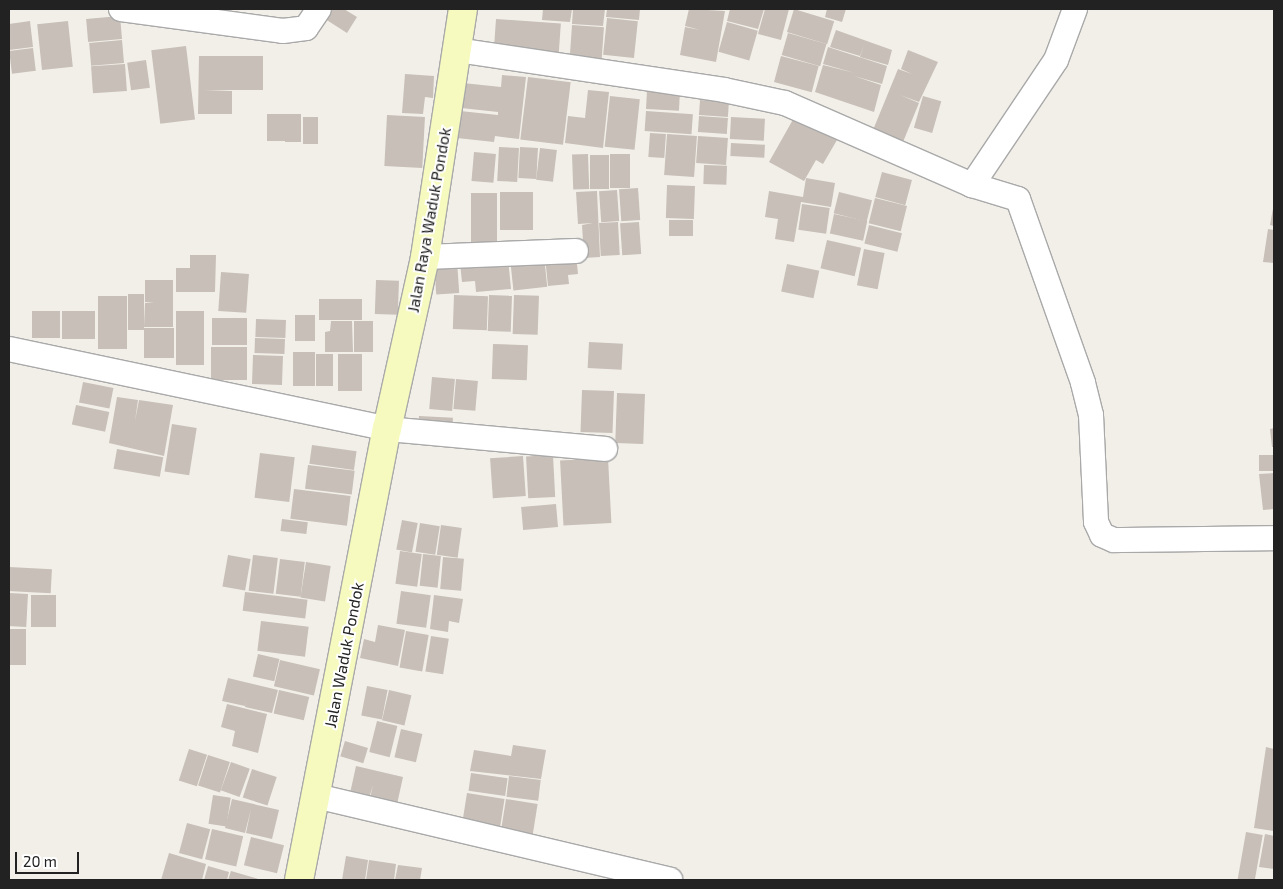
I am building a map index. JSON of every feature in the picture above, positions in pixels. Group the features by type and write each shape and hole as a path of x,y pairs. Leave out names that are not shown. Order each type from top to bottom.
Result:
{"street":[{"path":"121,9 283,31 306,28 319,9"},
{"name":"Jalan Raya Waduk Pondok","path":"387,429 425,257 463,9"},
{"path":"972,185 1056,60 1075,9"},
{"path":"457,50 714,88 785,103 972,185 1018,199 1083,382 1091,416 1096,522 1102,535 1114,540 1274,538"},
{"path":"425,257 576,251"},
{"path":"9,349 387,429 605,449"},
{"name":"Jalan Waduk Pondok","path":"299,880 387,429"},
{"path":"316,796 670,880"}],"building":[{"path":"328,9 344,9 357,17 347,33 322,17"},
{"path":"543,9 572,9 570,22 542,20"},
{"path":"573,9 605,9 603,26 572,24"},
{"path":"607,9 640,9 639,20 606,17"},
{"path":"689,9 725,11 716,62 680,55 685,27 700,30 685,26"},
{"path":"730,9 764,9 758,29 727,21"},
{"path":"765,9 789,9 781,40 758,34"},
{"path":"794,9 834,21 827,44 787,32"},
{"path":"827,9 846,9 842,22 825,17"},
{"path":"120,16 122,39 88,42 86,19"},
{"path":"607,18 638,21 634,58 603,55"},
{"path":"496,19 561,24 559,55 494,51"},
{"path":"30,21 33,47 9,50 9,24"},
{"path":"68,21 73,67 42,70 37,24"},
{"path":"727,22 758,31 749,61 718,52"},
{"path":"572,25 604,27 602,60 570,58"},
{"path":"836,30 892,50 888,65 860,57 864,45 860,56 830,47"},
{"path":"788,33 826,44 820,66 782,55"},
{"path":"122,40 124,63 91,66 89,43"},
{"path":"186,46 195,119 160,124 151,50"},
{"path":"828,47 887,66 882,84 854,76 881,85 874,112 815,92 823,65 855,73 823,64"},
{"path":"33,48 36,71 12,74 9,51"},
{"path":"908,50 938,62 919,102 900,95 919,103 903,142 873,130 898,69 912,74 901,69"},
{"path":"199,56 263,56 263,90 204,90 232,91 232,114 198,114"},
{"path":"781,56 819,66 812,92 774,82"},
{"path":"146,60 150,88 131,90 127,63"},
{"path":"125,64 127,91 93,93 91,66"},
{"path":"405,74 434,76 433,98 425,97 423,114 402,113"},
{"path":"502,75 526,77 519,139 495,136 494,142 457,138 460,111 498,115 498,112 461,108 463,83 501,87"},
{"path":"528,77 571,82 563,145 520,140"},
{"path":"588,90 609,92 603,148 565,143 568,116 585,118"},
{"path":"647,90 680,92 679,111 646,109"},
{"path":"610,96 640,99 635,150 605,147"},
{"path":"923,96 941,101 932,133 914,128"},
{"path":"700,100 729,102 728,117 699,115"},
{"path":"646,111 693,114 691,134 645,131"},
{"path":"267,114 285,114 285,141 267,141"},
{"path":"285,114 301,114 301,142 285,142"},
{"path":"387,115 425,117 422,168 384,166"},
{"path":"699,116 728,118 727,134 698,132"},
{"path":"795,116 837,140 823,164 816,160 804,181 769,162"},
{"path":"303,117 318,117 318,144 303,144"},
{"path":"731,117 765,119 764,141 730,139"},
{"path":"650,133 666,134 664,158 648,157"},
{"path":"667,134 697,136 694,177 664,175"},
{"path":"698,136 728,138 726,165 696,163"},
{"path":"731,143 765,145 764,158 730,156"},
{"path":"499,147 519,148 517,182 497,181"},
{"path":"520,147 538,148 536,179 518,178"},
{"path":"540,148 557,150 553,182 536,180"},
{"path":"474,152 496,154 493,183 471,181"},
{"path":"588,154 589,189 573,190 572,155"},
{"path":"610,154 630,154 630,188 610,188"},
{"path":"590,155 609,155 609,189 590,189"},
{"path":"704,165 727,166 726,185 703,184"},
{"path":"882,172 912,180 905,205 875,197"},
{"path":"806,178 835,183 831,207 801,202 794,242 775,239 778,219 765,217 769,191 803,197"},
{"path":"667,185 695,186 694,219 666,218"},
{"path":"638,188 640,220 621,221 619,189"},
{"path":"617,190 619,221 601,222 599,191"},
{"path":"597,191 600,257 584,258 582,225 593,223 578,224 576,192"},
{"path":"500,192 533,192 533,230 500,230"},
{"path":"839,192 872,200 867,222 834,213"},
{"path":"471,193 497,193 497,252 471,252"},
{"path":"875,198 907,206 901,231 869,223"},
{"path":"1274,203 1274,226 1270,225"},
{"path":"802,204 830,208 826,234 798,230"},
{"path":"834,214 867,221 863,241 830,234"},
{"path":"669,220 693,220 693,236 669,236"},
{"path":"618,222 620,255 601,256 599,223"},
{"path":"639,222 641,254 622,255 620,223"},
{"path":"869,225 902,233 897,252 864,243"},
{"path":"1268,229 1274,230 1274,263 1263,262"},
{"path":"827,240 861,248 855,276 820,268"},
{"path":"864,249 885,253 878,289 857,285"},
{"path":"576,254 578,274 568,275 569,284 548,286 545,257"},
{"path":"190,255 216,255 215,292 176,292 176,268 190,268"},
{"path":"544,256 547,287 513,290 510,260"},
{"path":"508,258 511,289 476,292 475,281 462,282 460,263"},
{"path":"457,261 459,293 436,295 434,263"},
{"path":"787,264 819,271 813,298 781,291"},
{"path":"221,272 249,274 246,313 218,311"},
{"path":"145,280 173,280 173,327 144,327 145,303 154,303 145,302"},
{"path":"376,280 399,281 398,315 375,314"},
{"path":"128,294 144,294 144,330 128,330"},
{"path":"454,295 488,296 487,330 453,329"},
{"path":"489,295 512,296 511,332 488,331"},
{"path":"514,295 539,296 538,335 513,334"},
{"path":"98,296 127,296 127,349 98,349"},
{"path":"319,299 362,299 362,320 319,320"},
{"path":"32,311 60,311 60,338 32,338"},
{"path":"62,311 95,311 95,339 62,339"},
{"path":"176,311 204,311 204,365 176,365"},
{"path":"295,315 315,315 315,341 295,341"},
{"path":"212,318 247,318 247,345 212,345"},
{"path":"256,319 286,320 285,338 255,337"},
{"path":"331,321 352,321 353,352 325,352 325,332 330,331"},
{"path":"354,321 373,321 373,352 354,352"},
{"path":"144,328 174,328 174,358 144,358"},
{"path":"255,338 285,339 284,354 254,353"},
{"path":"589,342 623,344 622,370 588,368"},
{"path":"493,344 528,345 527,380 492,379"},
{"path":"211,347 247,347 247,380 211,380"},
{"path":"293,352 315,352 315,386 293,386"},
{"path":"316,354 333,354 333,386 316,386"},
{"path":"338,354 362,354 362,391 338,391"},
{"path":"253,355 283,356 282,385 252,384"},
{"path":"432,377 455,379 452,411 429,409"},
{"path":"456,379 478,381 475,411 453,409"},
{"path":"83,382 113,388 109,409 79,403"},
{"path":"582,390 614,391 613,433 581,432"},
{"path":"617,393 645,394 643,444 615,443"},
{"path":"117,397 138,400 135,421 139,400 173,405 164,456 109,443"},
{"path":"76,405 109,412 105,432 72,425"},
{"path":"419,416 453,418 452,433 418,431"},
{"path":"172,424 197,428 189,475 164,471"},
{"path":"1274,428 1274,447 1272,447 1270,429"},
{"path":"312,445 357,451 354,470 309,464"},
{"path":"117,449 163,457 160,477 114,469"},
{"path":"260,453 295,457 289,502 255,498"},
{"path":"553,455 555,497 528,498 526,456"},
{"path":"1259,455 1274,455 1274,471 1259,471"},
{"path":"523,456 526,496 493,498 490,458"},
{"path":"608,458 611,523 563,525 560,461"},
{"path":"308,465 355,471 352,495 305,489"},
{"path":"1274,473 1274,509 1263,510 1259,474"},
{"path":"294,489 351,496 347,526 290,519"},
{"path":"556,504 558,527 523,530 521,507"},
{"path":"282,519 308,522 306,534 281,531"},
{"path":"402,520 418,523 412,553 396,549"},
{"path":"420,523 440,526 435,555 415,552"},
{"path":"441,525 462,528 458,558 437,555"},
{"path":"400,551 422,554 417,587 395,584"},
{"path":"423,554 441,556 438,588 420,586"},
{"path":"228,555 251,559 245,591 222,587"},
{"path":"253,555 278,558 273,594 249,591"},
{"path":"443,557 464,559 461,591 440,589"},
{"path":"280,559 305,562 301,597 276,594"},
{"path":"306,562 331,566 325,601 300,598"},
{"path":"9,567 52,569 51,593 9,591"},
{"path":"401,591 431,595 426,628 396,624"},
{"path":"245,592 308,600 305,619 243,611"},
{"path":"9,593 28,594 26,627 9,626"},
{"path":"31,595 56,595 56,627 31,627"},
{"path":"434,595 463,599 459,623 449,621 448,632 430,629"},
{"path":"261,621 309,627 305,657 257,651"},
{"path":"378,625 405,630 398,666 360,658 364,639 375,642"},
{"path":"9,629 26,629 26,665 9,665"},
{"path":"406,631 429,635 422,671 400,667"},
{"path":"431,636 449,639 443,674 425,672"},
{"path":"258,654 279,659 274,681 253,676"},
{"path":"280,660 320,669 314,696 274,686"},
{"path":"228,678 278,690 272,713 245,707 246,699 245,706 222,701"},
{"path":"367,686 388,690 382,719 361,715"},
{"path":"279,690 309,697 304,720 274,713"},
{"path":"389,690 411,695 404,725 382,720"},
{"path":"227,704 267,714 258,753 232,746 235,731 221,727"},
{"path":"377,721 397,726 390,757 369,752"},
{"path":"401,729 422,734 416,762 394,757"},
{"path":"345,741 368,748 363,763 340,756"},
{"path":"513,745 546,750 541,779 470,771 474,750 511,756"},
{"path":"1266,747 1274,749 1274,831 1254,828"},
{"path":"189,749 207,755 197,786 179,780"},
{"path":"208,755 230,762 220,793 198,785"},
{"path":"231,762 250,769 240,797 221,790"},
{"path":"356,766 403,777 396,809 369,803 373,785 368,802 349,798"},
{"path":"252,769 277,777 267,806 243,798"},
{"path":"471,773 508,778 505,796 468,791"},
{"path":"509,776 541,780 538,801 506,797"},
{"path":"467,793 505,799 499,835 461,829"},
{"path":"213,795 231,798 226,826 208,824"},
{"path":"232,799 279,810 272,839 246,833 251,809 245,833 225,828"},
{"path":"506,799 538,804 533,836 501,831"},
{"path":"187,823 210,829 202,859 179,853"},
{"path":"212,829 243,836 236,866 205,859"},
{"path":"1246,832 1263,835 1255,880 1238,880"},
{"path":"1265,834 1274,836 1274,869 1259,867"},
{"path":"251,837 284,845 277,873 244,865"},
{"path":"169,853 206,864 202,880 161,880"},
{"path":"346,856 368,860 365,880 342,880"},
{"path":"369,860 396,864 394,880 366,880"},
{"path":"398,865 422,868 420,880 395,880"},
{"path":"208,866 229,872 227,880 204,880"},
{"path":"231,871 262,880 228,880"}]}
